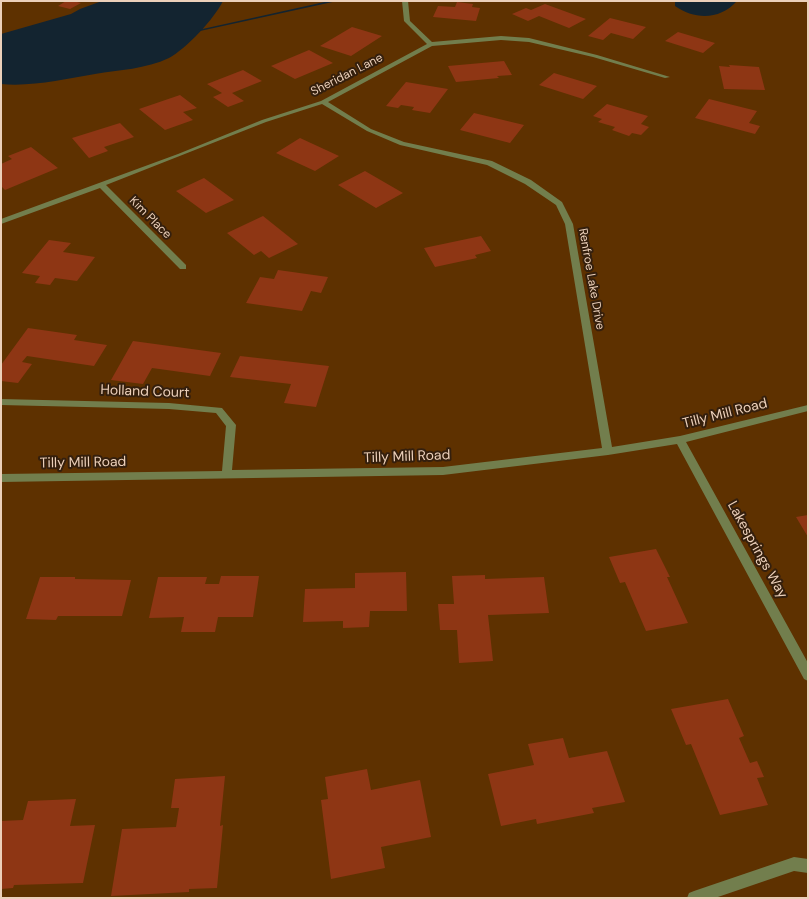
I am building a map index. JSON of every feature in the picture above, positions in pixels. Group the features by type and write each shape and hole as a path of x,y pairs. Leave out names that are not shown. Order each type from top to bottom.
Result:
{"street":[{"path":"406,1 407,21 431,44"},
{"name":"Sheridan Lane","path":"1,222 101,185 264,121 323,102 431,44 501,38 529,40 595,56 667,77"},
{"name":"Renfroe Lake Drive","path":"323,102 369,130 402,144 489,163 528,182 559,204 569,224 608,451"},
{"name":"Kim Place","path":"101,185 183,267"},
{"name":"Holland Court","path":"1,402 169,406 219,410 231,425 227,475"},
{"name":"Tilly Mill Road","path":"1,478 443,471 608,451 680,440 808,408"},
{"name":"Lakesprings Way","path":"680,440 808,675"},
{"path":"694,898 794,864 808,866"}],"water":[{"path":"102,1 223,1 207,24 192,40 169,58 160,62 132,69 48,82 13,85 1,84 1,34 71,14"},
{"path":"675,1 737,1 723,12 715,15 699,16 683,11 675,6"}],"building":[{"path":"66,1 81,3 70,9 58,6"},
{"path":"457,2 473,4 472,7 480,8 476,21 433,17 438,6 455,7"},
{"path":"545,4 586,19 569,28 539,16 528,21 512,14 526,8 531,10"},
{"path":"610,18 646,27 633,39 611,33 603,40 588,36"},
{"path":"352,27 382,36 351,56 320,46"},
{"path":"678,32 715,43 703,53 665,41"},
{"path":"309,50 333,63 295,79 271,66"},
{"path":"504,61 512,75 497,76 499,78 456,82 448,66"},
{"path":"729,65 759,67 765,90 724,89 719,66 730,67"},
{"path":"243,70 262,81 232,93 244,101 228,107 213,97 222,93 207,84"},
{"path":"554,73 597,86 583,99 539,85"},
{"path":"406,82 448,89 430,113 412,110 414,107 401,105 398,108 386,106"},
{"path":"180,95 197,108 183,112 193,120 165,130 139,109"},
{"path":"709,99 757,111 749,123 760,126 755,134 695,118"},
{"path":"607,104 648,116 641,124 649,127 641,135 632,133 629,136 612,130 615,127 598,122 602,119 593,116"},
{"path":"474,113 524,125 510,143 460,130"},
{"path":"120,123 134,137 104,147 108,151 89,158 72,138"},
{"path":"300,138 339,156 315,171 276,153"},
{"path":"31,147 58,168 5,190 1,186 1,164 12,159 8,156"},
{"path":"365,171 403,193 376,208 338,185"},
{"path":"204,178 234,200 206,213 176,191"},
{"path":"263,216 298,244 269,258 261,251 254,255 227,233"},
{"path":"481,236 491,251 475,255 477,258 435,267 424,248"},
{"path":"49,240 71,243 63,252 95,257 77,281 55,278 50,285 35,283 40,276 22,273"},
{"path":"278,270 328,277 321,293 311,291 302,311 246,303 260,277 274,279"},
{"path":"28,328 77,335 74,340 107,345 94,366 27,356 22,362 32,364 18,383 1,381 1,365"},
{"path":"133,341 221,353 210,376 152,368 143,384 111,380"},
{"path":"240,356 329,366 316,407 284,403 291,384 230,377"},
{"path":"808,515 808,537 796,517"},
{"path":"656,549 670,577 667,577 688,623 646,631 625,582 620,583 609,557"},
{"path":"406,572 407,611 370,611 369,627 343,628 343,621 303,622 305,589 355,588 355,573"},
{"path":"485,575 485,579 544,577 549,613 488,615 493,661 459,663 457,630 440,630 438,604 454,604 452,576"},
{"path":"221,576 259,576 253,617 218,617 215,632 181,632 184,617 149,618 158,577 207,577 205,584 219,584"},
{"path":"40,577 131,580 122,616 58,616 56,620 26,619"},
{"path":"728,699 744,736 739,738 750,763 757,761 764,777 757,778 768,805 720,815 691,744 686,745 671,709"},
{"path":"563,738 569,758 607,751 625,802 592,808 594,813 537,824 536,819 501,826 488,774 534,765 528,744"},
{"path":"367,769 371,790 420,780 431,837 381,847 385,868 331,879 321,800 328,799 325,777"},
{"path":"225,776 220,826 223,825 217,888 189,889 189,892 111,896 122,829 176,827 179,808 171,808 175,779"},
{"path":"76,799 70,826 95,825 83,883 14,885 13,888 1,889 1,821 23,820 28,801"}],"waterway":[{"path":"200,30 335,1"}]}
